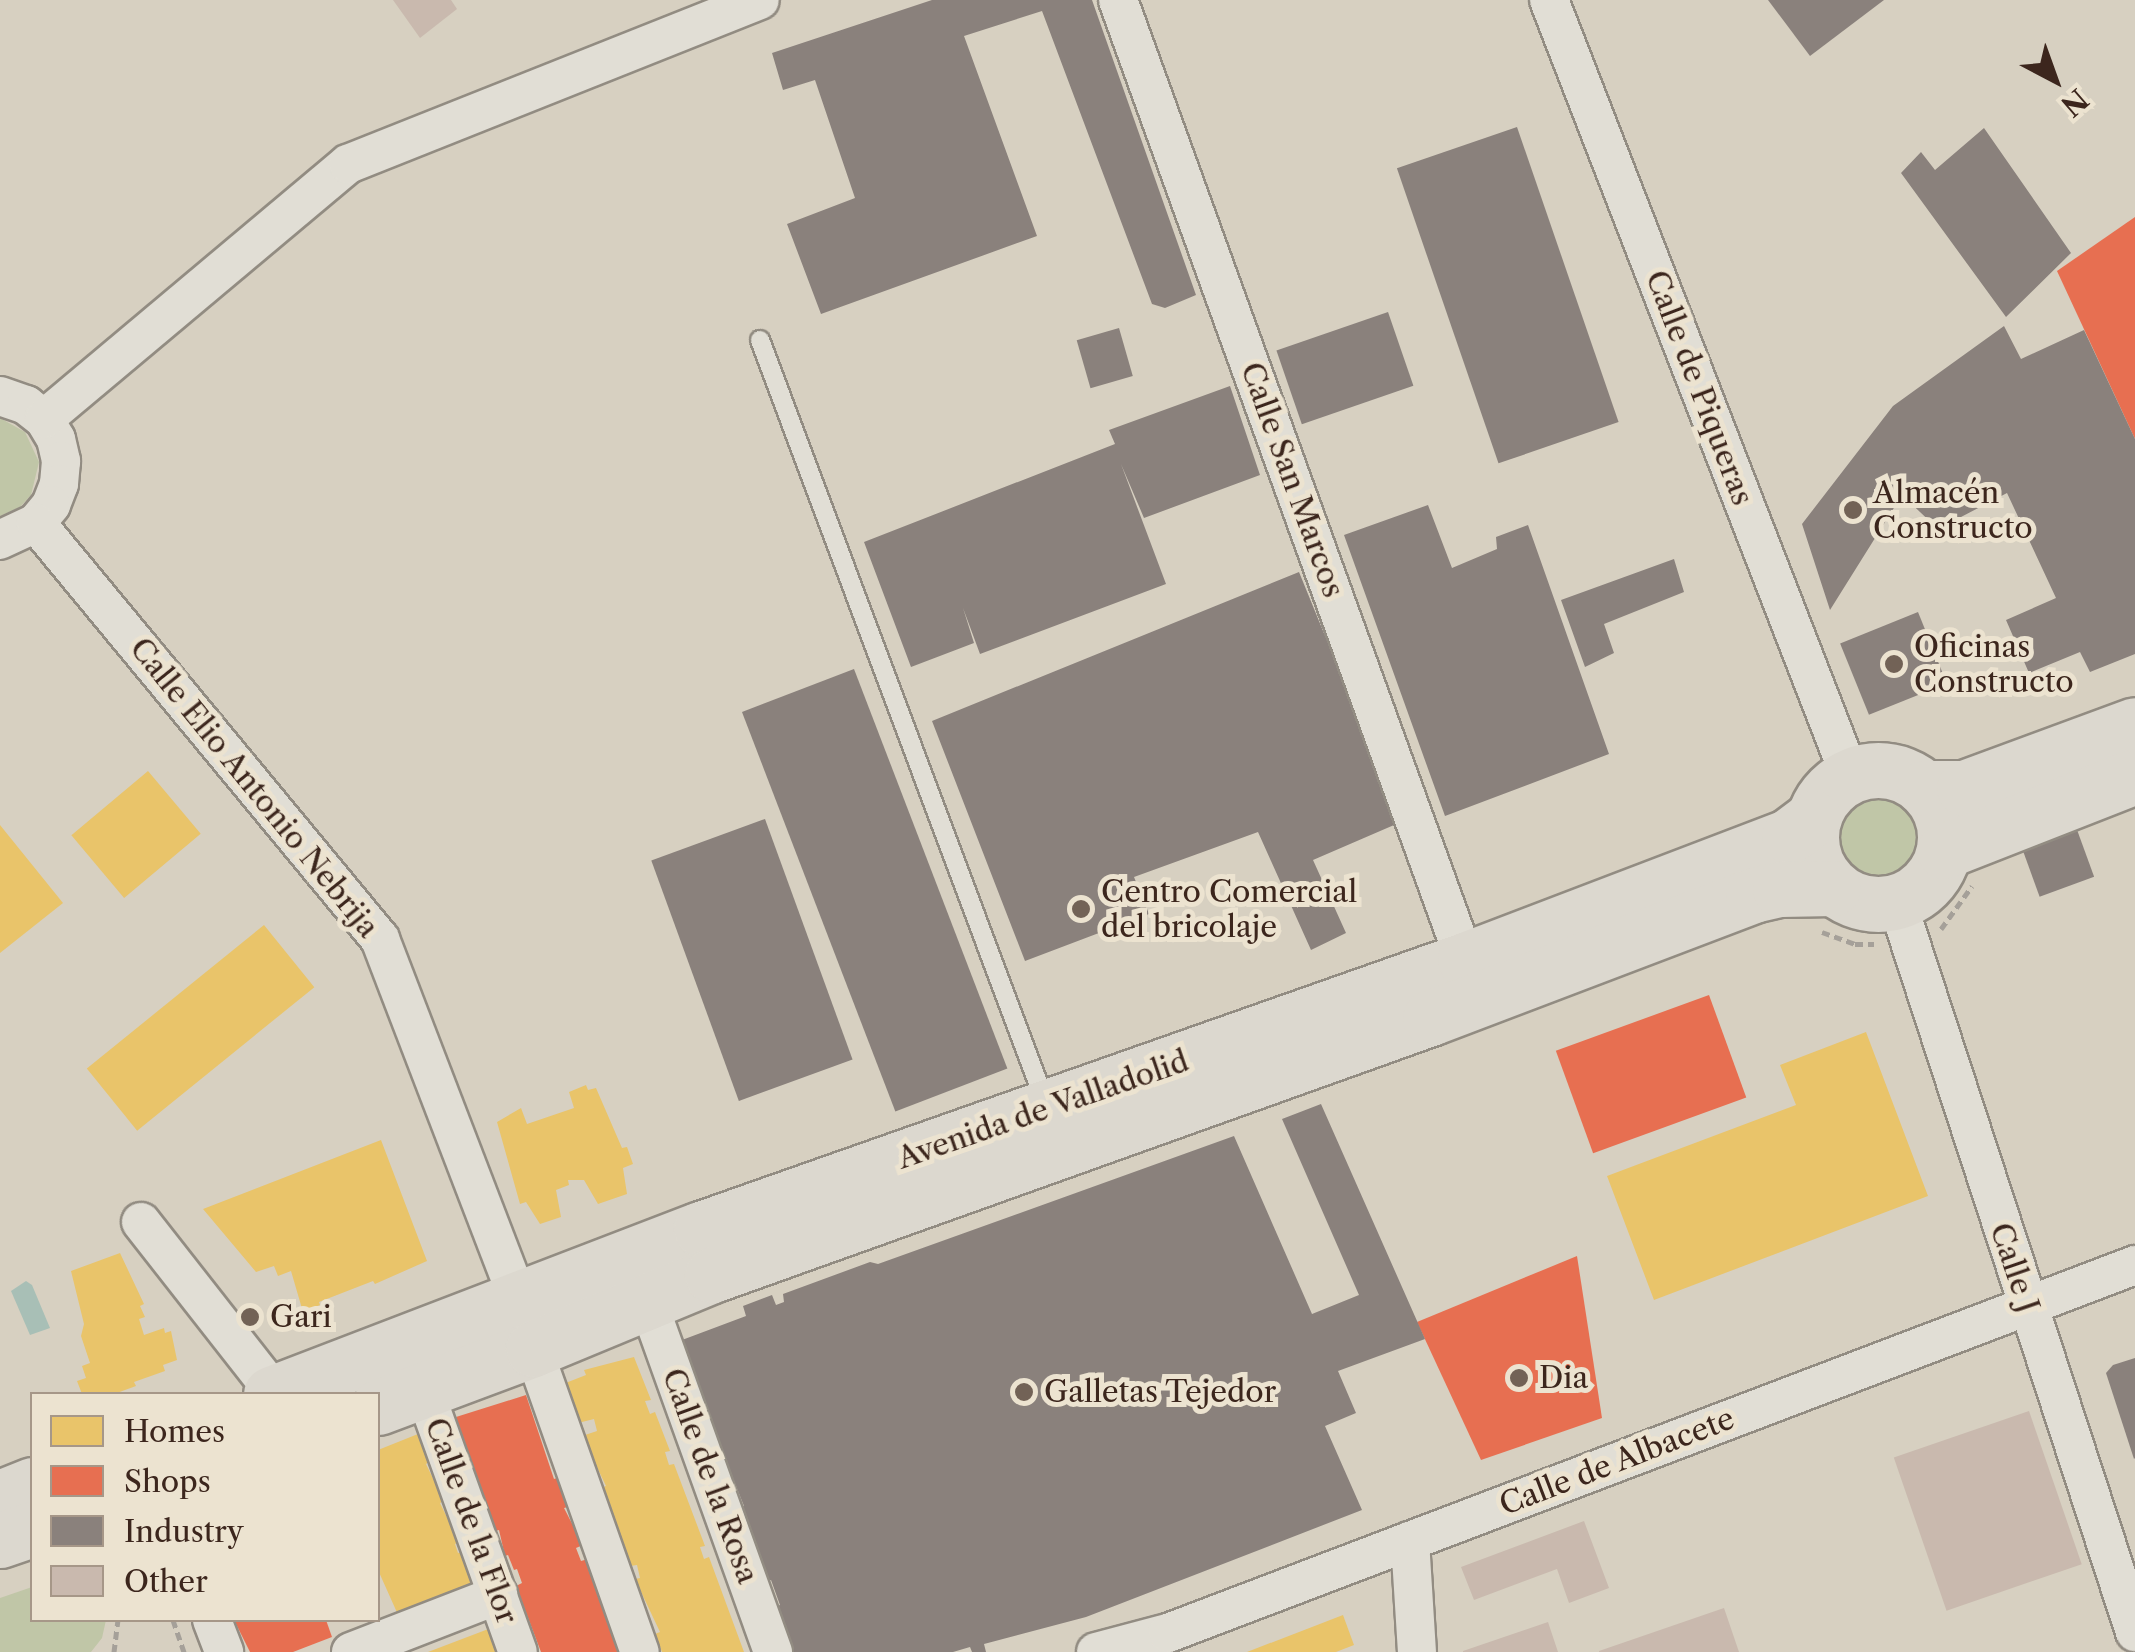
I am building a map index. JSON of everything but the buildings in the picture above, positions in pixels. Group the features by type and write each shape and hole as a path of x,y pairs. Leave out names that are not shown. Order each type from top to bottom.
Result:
{"main road":[{"path":"1850,776 1888,770 1924,788 1964,788 2135,725"},
{"name":"Avenida de Valladolid","path":"400,1399 701,1228 1465,960 1788,836 1813,818 1833,786 1850,776"},
{"path":"1944,851 2135,776"},
{"path":"1897,902 1928,883 1944,851 1942,817 1924,788"},
{"path":"1813,818 1815,863 1833,888"},
{"name":"Avenida de Valladolid","path":"279,1392 526,1325 647,1300 1448,1012 1753,894 1780,888 1833,888 1863,903 1897,902"},
{"path":"0,1498 30,1486"},
{"path":"0,1540 30,1530"}],"street":[{"path":"44,419 348,164 760,0"},
{"name":"Calle San Marcos","path":"1118,0 1465,960"},
{"name":"Calle de Piqueras","path":"1548,0 1850,776"},
{"path":"0,396 26,405 44,419 56,439 61,461 60,484 36,523 0,540"},
{"name":"Calle Elio Antonio Nebrija","path":"36,523 380,939 526,1325 640,1652"},
{"name":"Calle J","path":"1897,902 2135,1632"},
{"path":"141,1222 270,1392"},
{"name":"Calle de Albacete","path":"1096,1652 1168,1643 1410,1540 2135,1264"},
{"name":"Calle de la Rosa","path":"647,1300 773,1652"},
{"name":"Calle de la Flor","path":"400,1399 498,1595 518,1652"},
{"path":"1410,1540 1417,1652"},
{"path":"375,1641 498,1595"},
{"path":"213,1622 224,1652"}],"lane":[{"path":"760,340 1048,1109"}],"path":[{"path":"114,1652 118,1622"}],"green space":[{"path":"0,418 25,432 39,462 31,495 20,507 0,516"},
{"path":"1876,790 1895,794 1911,804 1921,820 1925,839 1921,858 1911,874 1895,884 1876,888 1857,884 1841,874 1831,858 1827,839 1831,820 1841,804 1857,794"},
{"path":"30,1588 30,1622 106,1622 102,1638 91,1652 0,1652 0,1598"}],"shaded area":[{"path":"26,1281 32,1285 50,1328 30,1335 11,1291"}],"place":[{"name":"Almacén Constructo","path":"1853,510"},
{"name":"Oficinas Constructo","path":"1894,664"},
{"name":"Centro Comercial del bricolaje","path":"1081,909"},
{"name":"Gari","path":"250,1317"},
{"name":"Dia","path":"1519,1378"},
{"name":"Galletas Tejedor","path":"1024,1392"}]}
